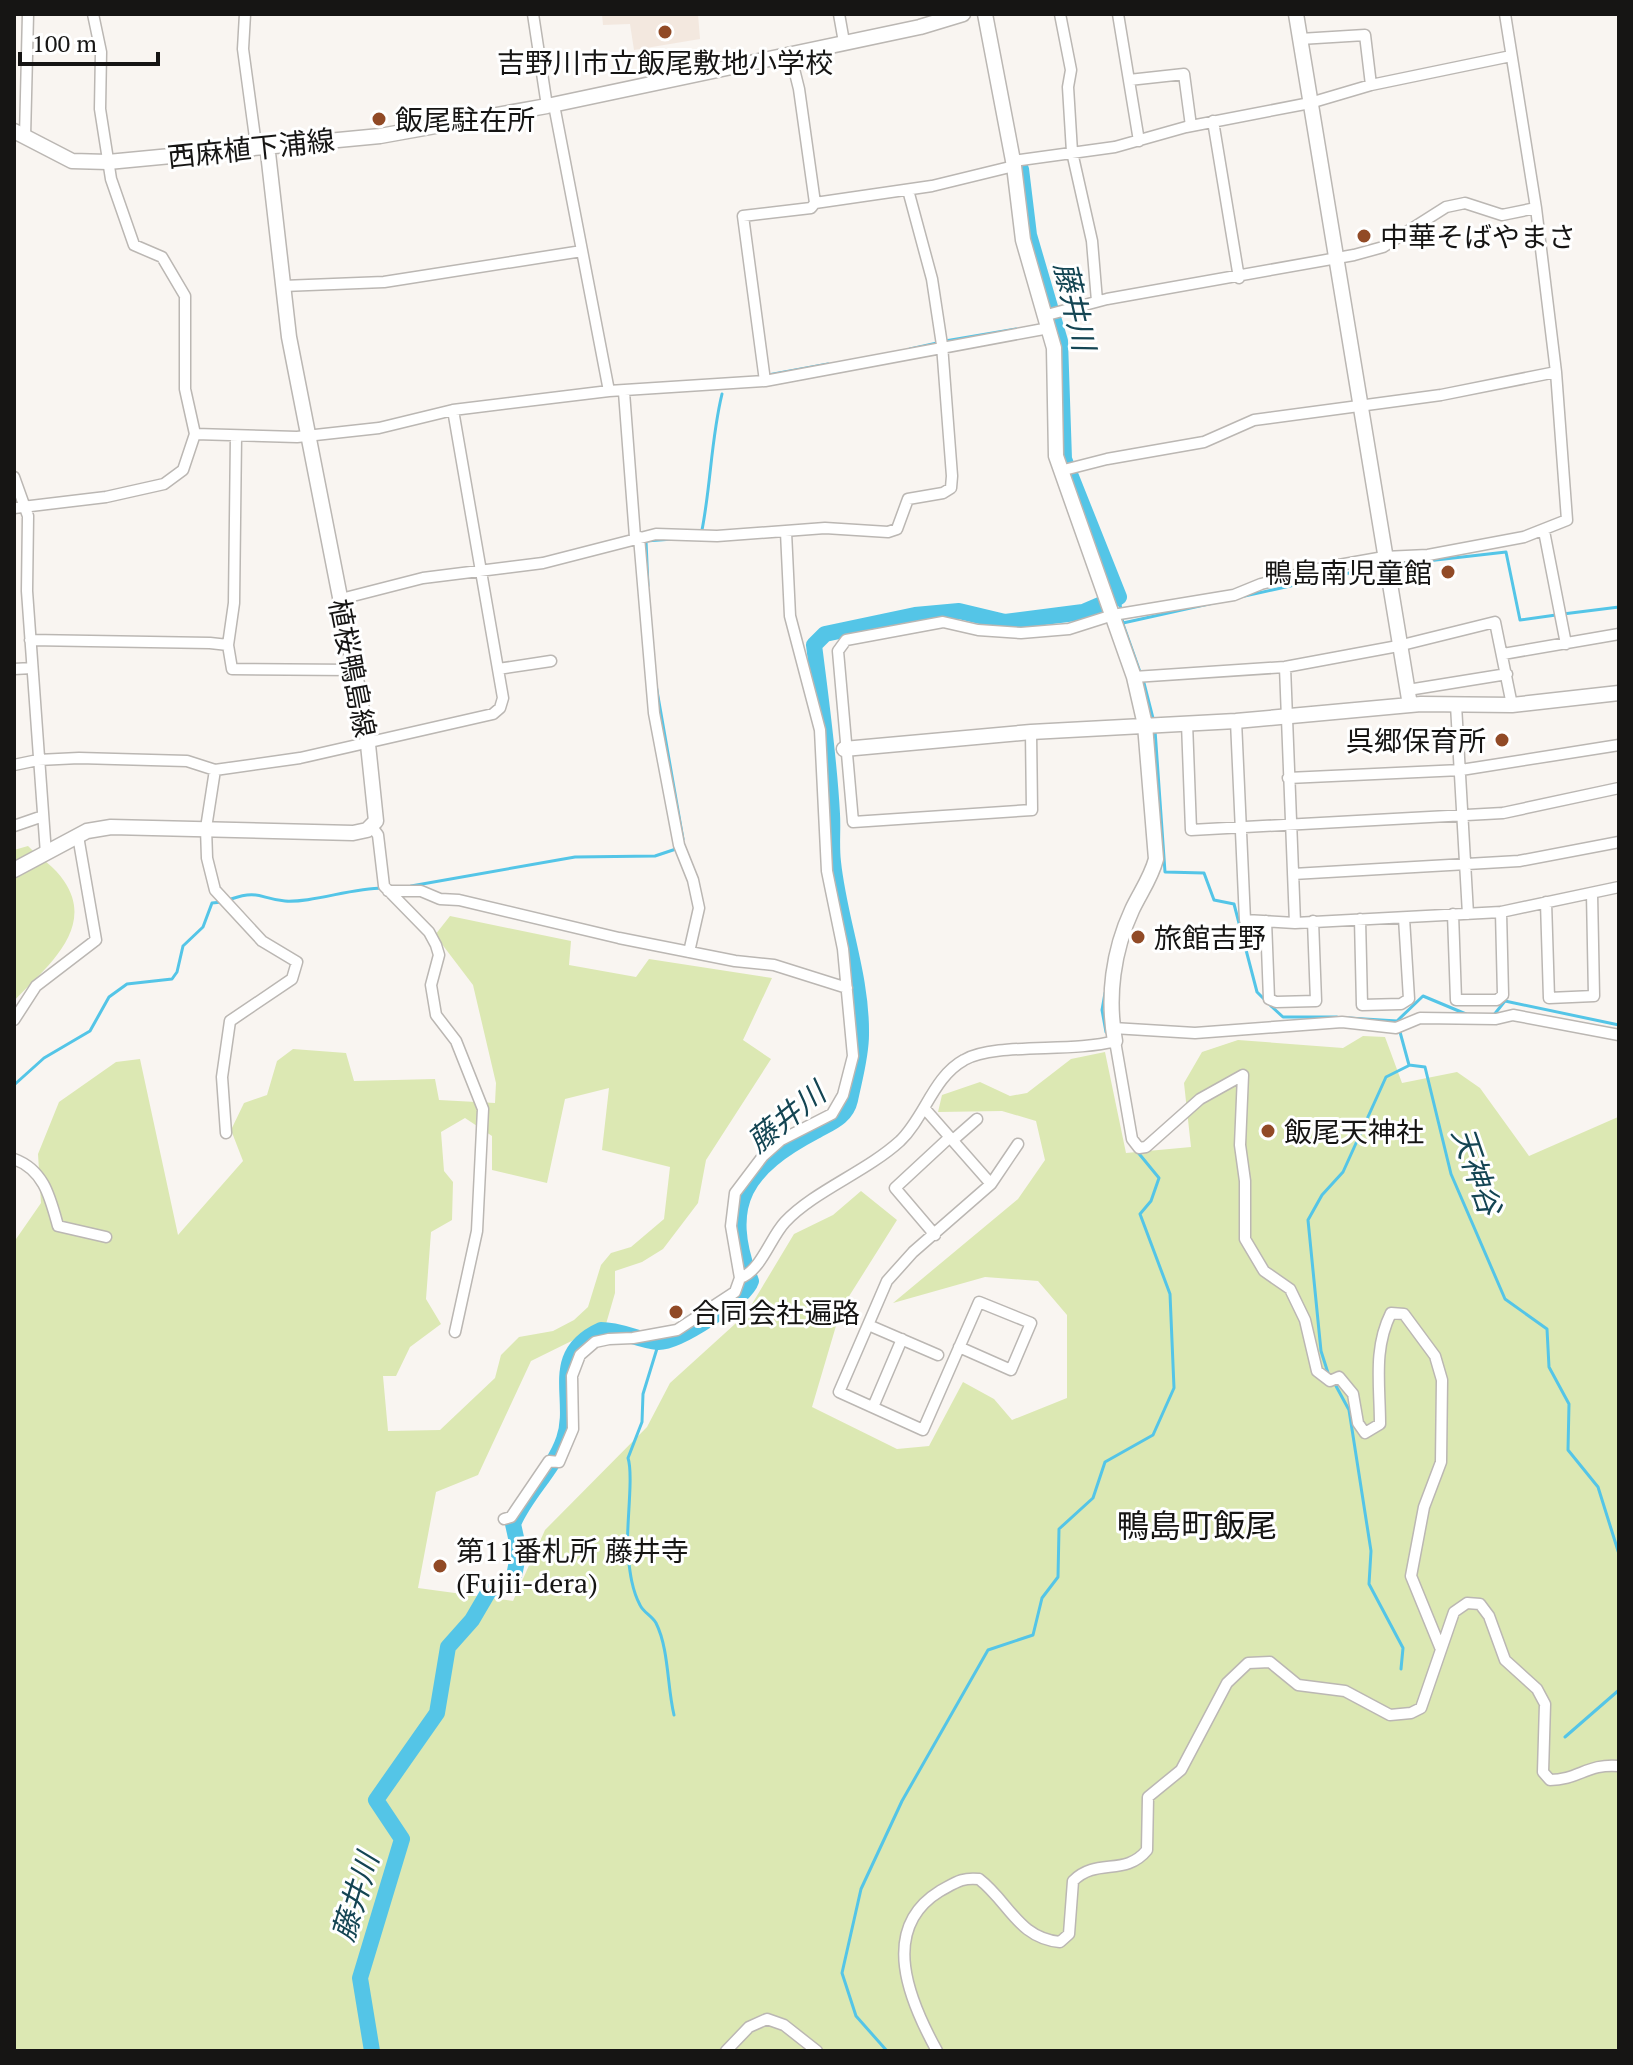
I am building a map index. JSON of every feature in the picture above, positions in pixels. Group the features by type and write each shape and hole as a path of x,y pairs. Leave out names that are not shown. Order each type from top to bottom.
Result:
{"street":[{"path":"20,134 28,14"},
{"path":"14,508 106,497 164,484 183,470 195,434 185,389 185,296 162,257 134,245 122,216 108,162 100,109 101,52 93,14"},
{"path":"245,14 243,49 262,145"},
{"path":"533,14 609,391"},
{"path":"839,14 844,42"},
{"name":"西麻植下浦線","path":"20,134 72,161 108,162 380,136 551,106 920,27 963,14"},
{"path":"985,14 1017,161 1023,240 1050,317 1054,348 1056,456 1065,470 1151,724 1156,859 1153,873 1125,926 1109,1010 1132,1139 1139,1148 1146,1147 1200,1099 1243,1075 1240,1145 1245,1181 1245,1239 1264,1271 1290,1289 1305,1320 1317,1371 1330,1381 1339,1377 1353,1394 1358,1423 1365,1433 1380,1424 1377,1364 1383,1328 1391,1313 1404,1314 1435,1356 1442,1380 1441,1462 1424,1507 1411,1576 1440,1647"},
{"path":"1060,14 1071,70 1068,87 1072,152 1092,241 1097,301"},
{"path":"1118,14 1139,141"},
{"path":"1296,14 1398,646 1409,697"},
{"path":"1031,732 1032,810 853,822 844,749 838,651 846,640 943,622 978,630 1021,633 1069,629 1113,615 1234,595 1261,584 1385,564 1544,531 1567,520 1556,372 1536,208 1505,14"},
{"path":"1300,39 1365,35 1371,85"},
{"path":"790,53 799,89 815,203"},
{"path":"764,378 743,216 811,208 815,203 987,175 1017,161 1139,141 1191,126 1310,103 1371,85 1511,56"},
{"path":"1129,80 1184,74 1191,126"},
{"path":"1213,121 1239,278"},
{"name":"植桜鴨島線","path":"262,145 289,337 311,435 329,553 341,599 368,744 376,821 372,827"},
{"path":"341,599 423,578 543,563 637,537 825,528 888,532 897,529 908,499 943,493 951,488 942,343 932,279 908,190"},
{"path":"195,434 311,435 379,428 453,410 862,365 1050,317 1097,301 1239,278 1383,247 1446,207 1465,203 1502,215 1536,208"},
{"path":"283,286 384,282 582,251"},
{"path":"1065,470 1204,442 1254,420 1359,403 1441,395 1556,372"},
{"path":"624,392 647,660 680,848 699,908 689,952"},
{"path":"14,765 38,760 187,761 215,770 277,762 368,744 493,714 500,708 503,698 453,410"},
{"path":"236,436 234,603 228,645 232,669 354,670"},
{"path":"14,477 26,507 30,640 46,854"},
{"path":"1544,531 1566,644"},
{"path":"746,1276 731,1226 735,1193 763,1156 781,1140 832,1114 839,1106 853,1056 843,949 827,871 820,730 790,616 786,532"},
{"path":"1134,677 1285,667 1398,646 1495,622 1512,705"},
{"path":"1503,654 1619,634"},
{"path":"30,640 49,637 228,645"},
{"path":"498,669 551,661"},
{"path":"1285,667 1295,923"},
{"path":"14,669 32,668"},
{"path":"844,749 1031,732 1286,717 1409,697 1507,674"},
{"path":"1409,697 1456,705 1512,705 1619,693"},
{"path":"1456,705 1468,914"},
{"path":"1236,721 1245,920 1295,923 1501,912 1619,887"},
{"path":"1187,723 1191,830 1463,815 1544,806 1619,788"},
{"path":"1288,778 1461,770 1619,745"},
{"path":"215,770 206,828 207,858 215,890 262,941 297,962 292,979 230,1021 222,1077 226,1133"},
{"path":"14,826 43,816"},
{"path":"14,870 78,836 111,827 353,833 372,827 378,835 386,889 429,932 436,945 439,955 431,985 436,1015 456,1041 483,1109 477,1231 455,1332"},
{"path":"14,1020 36,986 96,940 78,836"},
{"path":"1293,874 1519,861 1619,842"},
{"path":"386,889 421,891 440,899 459,900 689,952 774,965 847,988"},
{"path":"1546,902 1549,998 1594,996 1592,893"},
{"path":"1453,914 1456,1000 1497,1000 1503,995 1501,912"},
{"path":"1360,919 1362,1005 1401,1004 1409,999 1404,918"},
{"path":"1266,921 1269,999 1276,1002 1316,1001 1313,921"},
{"path":"504,1519 511,1517 569,1446 573,1429 572,1376 580,1355 595,1342 633,1338 685,1326 735,1293 782,1225 797,1210 883,1155 903,1138 948,1073 973,1056 996,1051 1081,1048 1114,1034 1195,1033 1342,1022 1399,1027 1420,1018 1496,1019 1513,1015 1619,1035"},
{"path":"925,1109 991,1184"},
{"path":"935,1235 895,1188 977,1119"},
{"path":"959,1347 1011,1370 1031,1323 979,1302 959,1347 923,1430 839,1392 887,1281 991,1184 1018,1144"},
{"path":"14,1159 28,1164 47,1186 58,1226 106,1237"},
{"path":"873,1327 938,1355"},
{"path":"873,1407 902,1339"},
{"path":"937,2051 909,1993 903,1963 909,1928 929,1898 963,1878 979,1879 1028,1932 1043,1941 1060,1942 1069,1934 1073,1881 1089,1868 1132,1864 1147,1850 1148,1797 1181,1770 1196,1737 1237,1671 1248,1663 1270,1662 1298,1685 1345,1691 1390,1715 1400,1715 1421,1708 1454,1612 1467,1603 1480,1604 1489,1616 1505,1660 1537,1689 1545,1704 1543,1772 1550,1780 1565,1780 1600,1764 1619,1766"},
{"path":"726,2051 749,2027 767,2019 784,2025 817,2051"}],"shaded area":[{"name":"吉野川市立飯尾敷地小学校","path":"602,14 698,14 700,39 634,50 630,24 603,25"}],"green space":[{"path":"28,846 64,881 73,899 74,916 71,932 63,947 14,1001 14,850"},
{"path":"450,916 571,941 569,965 636,977 649,959 772,978 743,1040 771,1059 706,1160 698,1203 663,1249 642,1262 615,1271 615,1293 606,1324 531,1361 478,1475 436,1492 418,1588 513,1601 545,1530 647,1427 670,1383 746,1314 794,1234 833,1215 861,1191 897,1220 841,1309 812,1407 897,1449 929,1446 963,1382 994,1399 1012,1420 1067,1398 1067,1315 1038,1281 985,1277 893,1303 1018,1199 1045,1160 1036,1121 1002,1111 938,1112 942,1095 980,1082 1010,1096 1027,1093 1071,1059 1105,1052 1126,1153 1191,1147 1184,1083 1202,1052 1238,1040 1343,1048 1363,1036 1385,1037 1402,1083 1457,1072 1480,1088 1529,1156 1618,1117 1619,1083 1619,2051 14,2051 14,1242 41,1203 38,1154 59,1102 116,1062 140,1059 178,1235 243,1161 231,1130 244,1103 267,1095 277,1061 293,1049 346,1053 354,1081 435,1079 439,1100 495,1103 496,1083 473,985 435,935","holes":["609,1088 602,1150 670,1167 664,1219 631,1247 611,1253 601,1265 588,1307 574,1320 553,1331 519,1337 501,1355 495,1378 440,1430 388,1431 383,1376 396,1376 410,1347 441,1324 426,1299 431,1232 452,1220 453,1182 444,1171 441,1132 465,1118 492,1136 492,1170 547,1183 565,1099"]}],"waterway":[{"name":"藤井川","path":"1021,169 1029,235 1060,341 1064,459 1119,597 1114,600"},
{"path":"945,341 1016,329"},
{"path":"910,349 937,343"},
{"path":"768,375 828,364"},
{"path":"702,530 722,394"},
{"path":"648,586 646,541 673,539"},
{"path":"1392,565 1506,552 1520,620 1556,615"},
{"path":"1123,623 1381,566"},
{"path":"1119,597 1123,624 1140,672"},
{"name":"藤井川","path":"372,2051 360,1978 402,1839 376,1800 437,1713 448,1647 472,1620 489,1591 514,1576 519,1551 513,1524 564,1439 568,1409 567,1379 574,1352 584,1340 601,1330 651,1341 667,1340 695,1328 737,1298 751,1281 742,1254 739,1230 740,1209 746,1191 772,1159 837,1119 850,1100 860,1051 860,1013 833,862 829,771 814,645 825,634 915,615 959,611 1005,622 1083,612 1104,603"},
{"path":"1563,614 1619,607"},
{"path":"1143,679 1154,722"},
{"path":"656,685 683,839"},
{"path":"1155,730 1165,872 1204,873 1214,900 1234,904 1257,992 1264,999"},
{"path":"411,886 575,857 655,856 679,848"},
{"path":"231,899 254,895 296,901 383,888"},
{"path":"14,1085 44,1058 90,1031 109,997 127,984 172,979 177,972 183,946 203,927 212,903 222,902"},
{"path":"1105,993 1102,1010 1106,1032"},
{"name":"天神谷","path":"1466,1014 1423,996 1397,1021 1409,1065 1425,1067 1451,1174 1505,1299 1547,1329 1549,1367 1569,1404 1568,1450 1598,1487 1619,1554"},
{"name":"天神谷","path":"1493,1016 1505,1001 1619,1025"},
{"path":"1270,1005 1283,1017 1337,1017"},
{"path":"1349,1018 1397,1021"},
{"path":"1328,1373 1321,1351 1308,1220 1322,1195 1343,1172 1386,1077 1408,1066"},
{"path":"887,2051 856,2016 842,1973 861,1889 902,1801 988,1650 1033,1635 1042,1598 1058,1577 1059,1529 1093,1498 1105,1462 1153,1435 1174,1388 1170,1294 1140,1214 1151,1201 1159,1178 1136,1150"},
{"path":"659,1342 643,1394 642,1422 628,1458 627,1546 635,1593 660,1633 674,1715"},
{"path":"1336,1386 1349,1410 1371,1551 1369,1584 1403,1648 1401,1669"},
{"name":"天神谷","path":"1565,1737 1619,1690"}],"place":[{"name":"吉野川市立飯尾敷地小学校","path":"665,32"},
{"name":"飯尾駐在所","path":"379,119"},
{"name":"中華そばやまさ","path":"1364,236"},
{"name":"鴨島南児童館","path":"1448,572"},
{"name":"呉郷保育所","path":"1502,740"},
{"name":"旅館吉野","path":"1138,937"},
{"name":"飯尾天神社","path":"1268,1131"},
{"name":"合同会社遍路","path":"676,1312"},
{"name":"第11番札所 藤井寺 (Fujii-dera)","path":"440,1566"}],"district":[{"name":"鴨島町飯尾","path":"1197,1525"}]}
